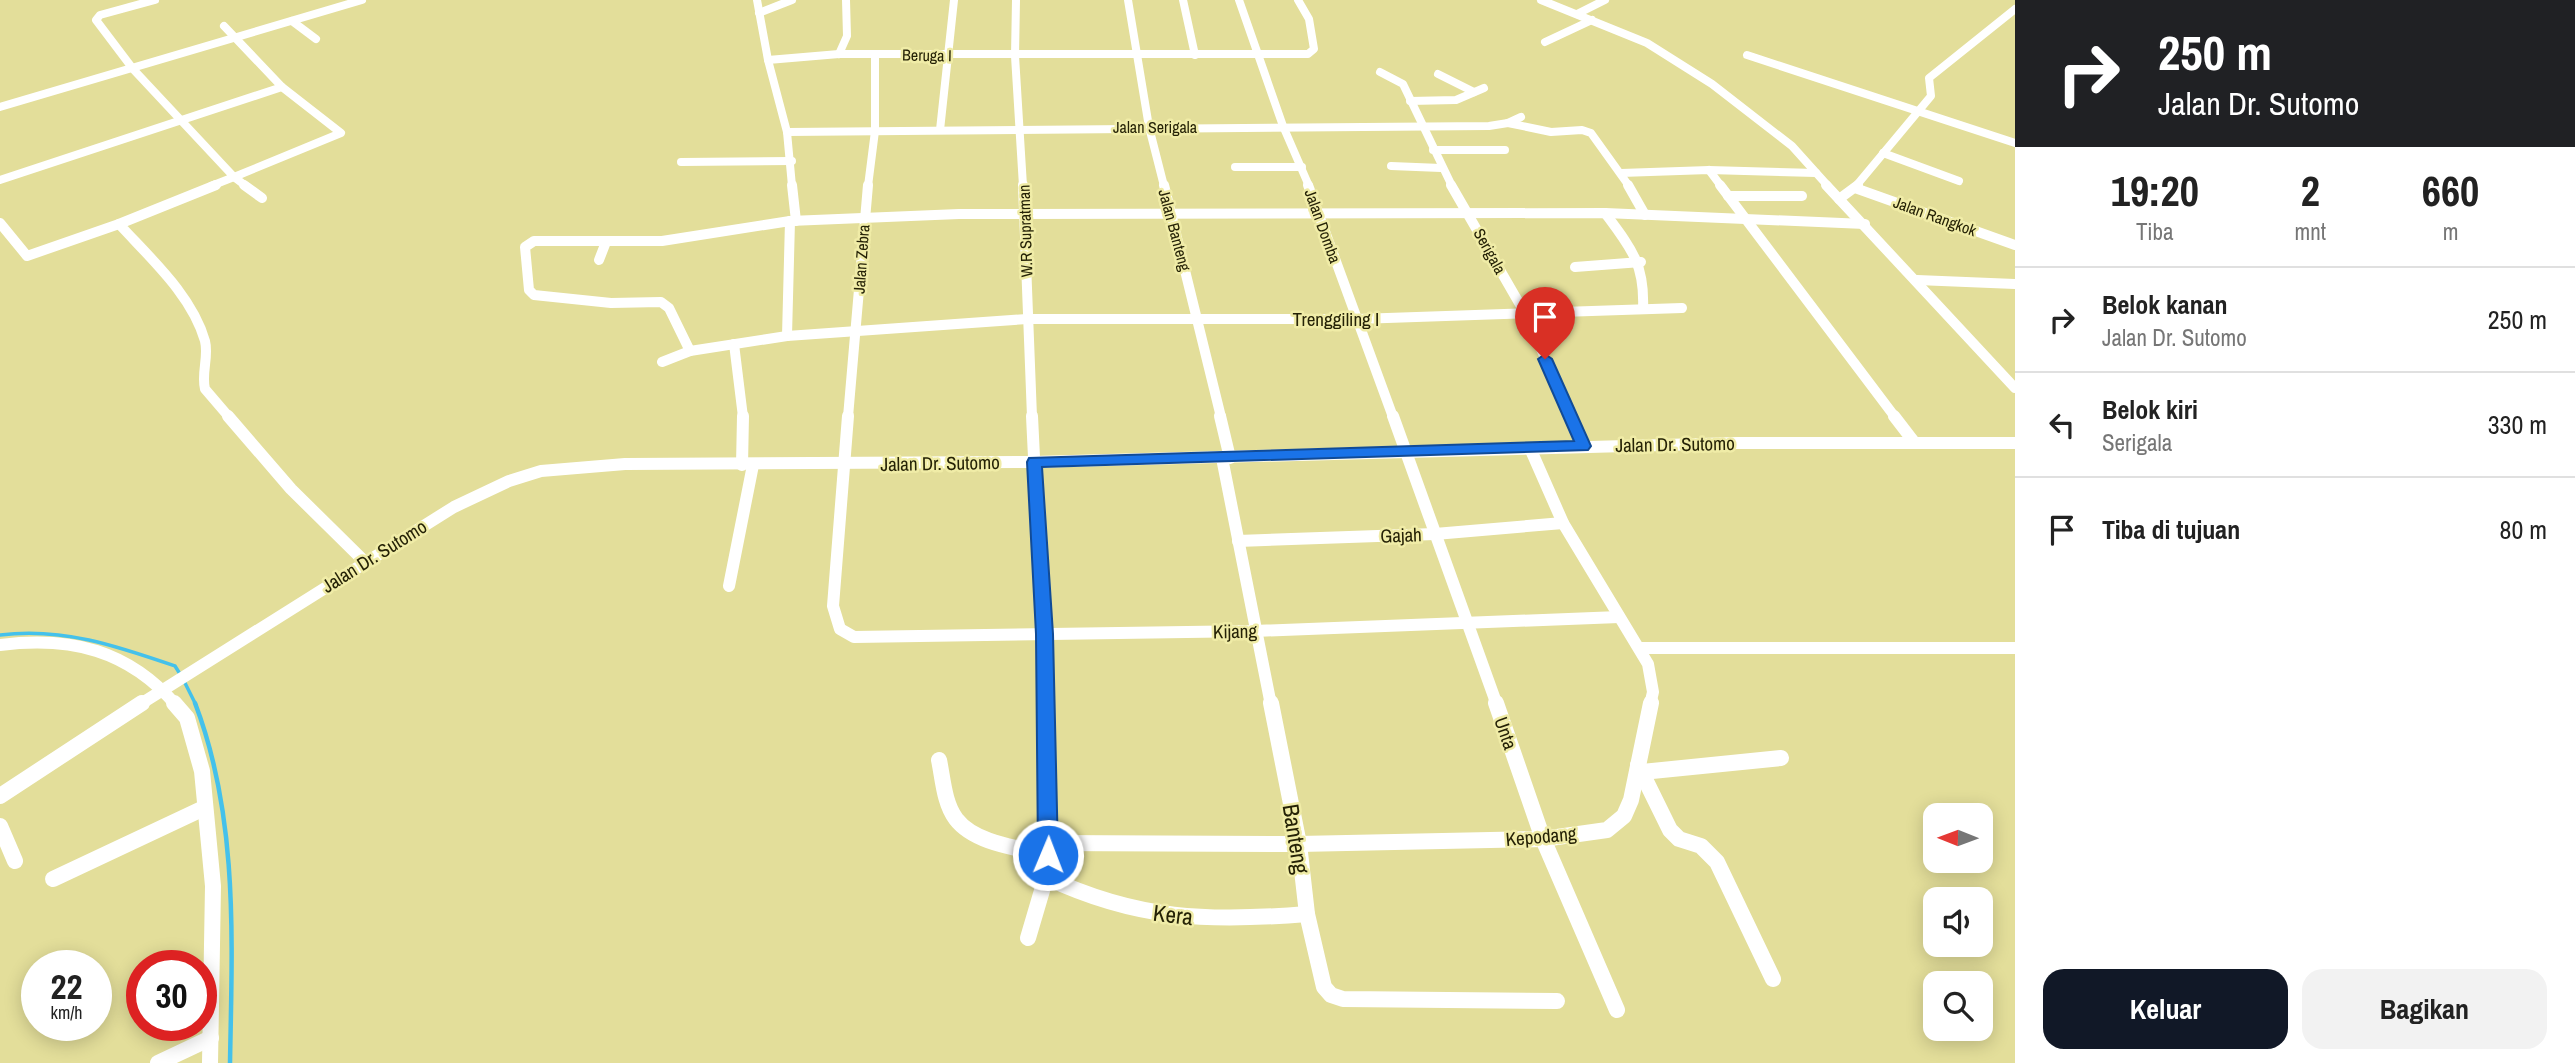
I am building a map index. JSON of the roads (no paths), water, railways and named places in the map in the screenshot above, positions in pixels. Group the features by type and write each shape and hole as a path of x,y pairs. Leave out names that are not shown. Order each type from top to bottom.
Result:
{"street":[{"path":"155,0 100,15 96,20 133,69 180,120 234,177 262,198"},
{"path":"0,107 362,0"},
{"path":"757,0 792,162 793,221 787,336"},
{"path":"759,13 792,0"},
{"path":"839,54 846,43 846,0"},
{"path":"940,130 954,0"},
{"name":"W.R Supratman","path":"1016,0 1015,56 1025,213 1027,319 1044,634 1049,849 1046,877 1028,939"},
{"name":"Jalan Banteng","path":"1128,0 1149,127 1199,320 1226,458"},
{"path":"1183,0 1195,55"},
{"name":"Jalan Domba","path":"1239,0 1283,126 1319,213 1407,452"},
{"path":"1015,56 1308,54 1314,49 1309,19 1298,0"},
{"path":"1541,0 1647,43 1712,84 1779,135 2015,387"},
{"path":"1577,14 1605,0"},
{"path":"1839,199 1854,188 1931,96 1929,78 2015,9"},
{"path":"1545,42 1592,20"},
{"path":"292,22 316,39"},
{"path":"0,223 23,254 33,256 119,225 341,133 282,87 224,26"},
{"name":"Beruga I","path":"768,60 839,54 1015,56"},
{"name":"Jalan Zebra","path":"850,636 844,635 838,628 833,606 864,217 874,131 875,54"},
{"path":"1747,55 2015,143"},
{"name":"Serigala","path":"1380,72 1403,84 1441,168 1525,316 1583,446"},
{"path":"1438,74 1474,92"},
{"path":"0,180 282,87"},
{"path":"1410,101 1456,100 1484,88"},
{"name":"Jalan Serigala","path":"787,132 1020,128 1423,127 1508,123 1521,117"},
{"path":"1508,123 1551,132 1591,133 1621,173 1645,215"},
{"path":"1433,150 1505,150"},
{"path":"1883,153 1959,181"},
{"path":"681,162 792,162"},
{"path":"1391,166 1441,168"},
{"path":"1235,167 1301,167"},
{"path":"1621,173 1709,170 1816,173"},
{"path":"1709,170 1914,442"},
{"path":"1763,171 1773,184"},
{"name":"Jalan Rangkok","path":"1854,188 2015,245"},
{"path":"1728,196 1802,196"},
{"path":"690,351 668,308 661,302 611,303 584,298 540,297 529,290 523,252 528,243 687,239 793,221 1025,213 1605,213 1865,224"},
{"path":"1605,213 1641,262 1645,285 1643,309"},
{"path":"119,225 183,296 206,345 202,382 212,399 290,489 365,562"},
{"path":"0,246 13,241"},
{"path":"599,260 606,242"},
{"path":"1575,267 1641,262"},
{"path":"1917,280 2015,284"},
{"name":"Trenggiling I","path":"662,362 690,351 787,336 1027,319 1358,319 1525,316 1682,308"},
{"path":"729,586 747,465 744,405 734,344"},
{"name":"Jalan Dr. Sutomo","path":"0,796 209,658 365,562 472,498 509,481 541,471 625,464 1034,462 1583,446 1914,442 2013,446"},
{"name":"Kepodang","path":"939,760 954,816 962,826 979,835 1049,849 1543,839 1606,830 1624,816 1640,768 1653,692 1648,664 1563,523 1530,448"},
{"name":"Unta","path":"1407,452 1543,839 1617,1010"},
{"name":"Banteng","path":"1226,458 1255,631 1299,844 1307,914 1324,987 1331,995 1343,999 1557,1001"},
{"name":"Gajah","path":"1238,541 1435,534 1563,523"},
{"name":"Kijang","path":"850,636 1255,631 1619,617"},
{"path":"0,645 24,642 58,643 95,649 132,665 163,688 187,718 202,771 213,886 212,950"},
{"path":"1640,648 2015,648"},
{"path":"1773,979 1717,862 1701,846 1679,839 1671,830 1640,768 1781,758"},
{"path":"53,879 204,808"},
{"path":"0,826 15,862"},
{"name":"Kera","path":"1046,877 1103,902 1148,913 1205,919 1250,919 1307,914"},
{"path":"158,1063 205,1041"},
{"path":"210,1063 211,1041"}],"waterway":[{"path":"0,635 45,634 89,640 175,666 180,674"},
{"path":"184,681 195,703"},
{"path":"195,703 209,747 226,836 232,972 230,1063"}]}
